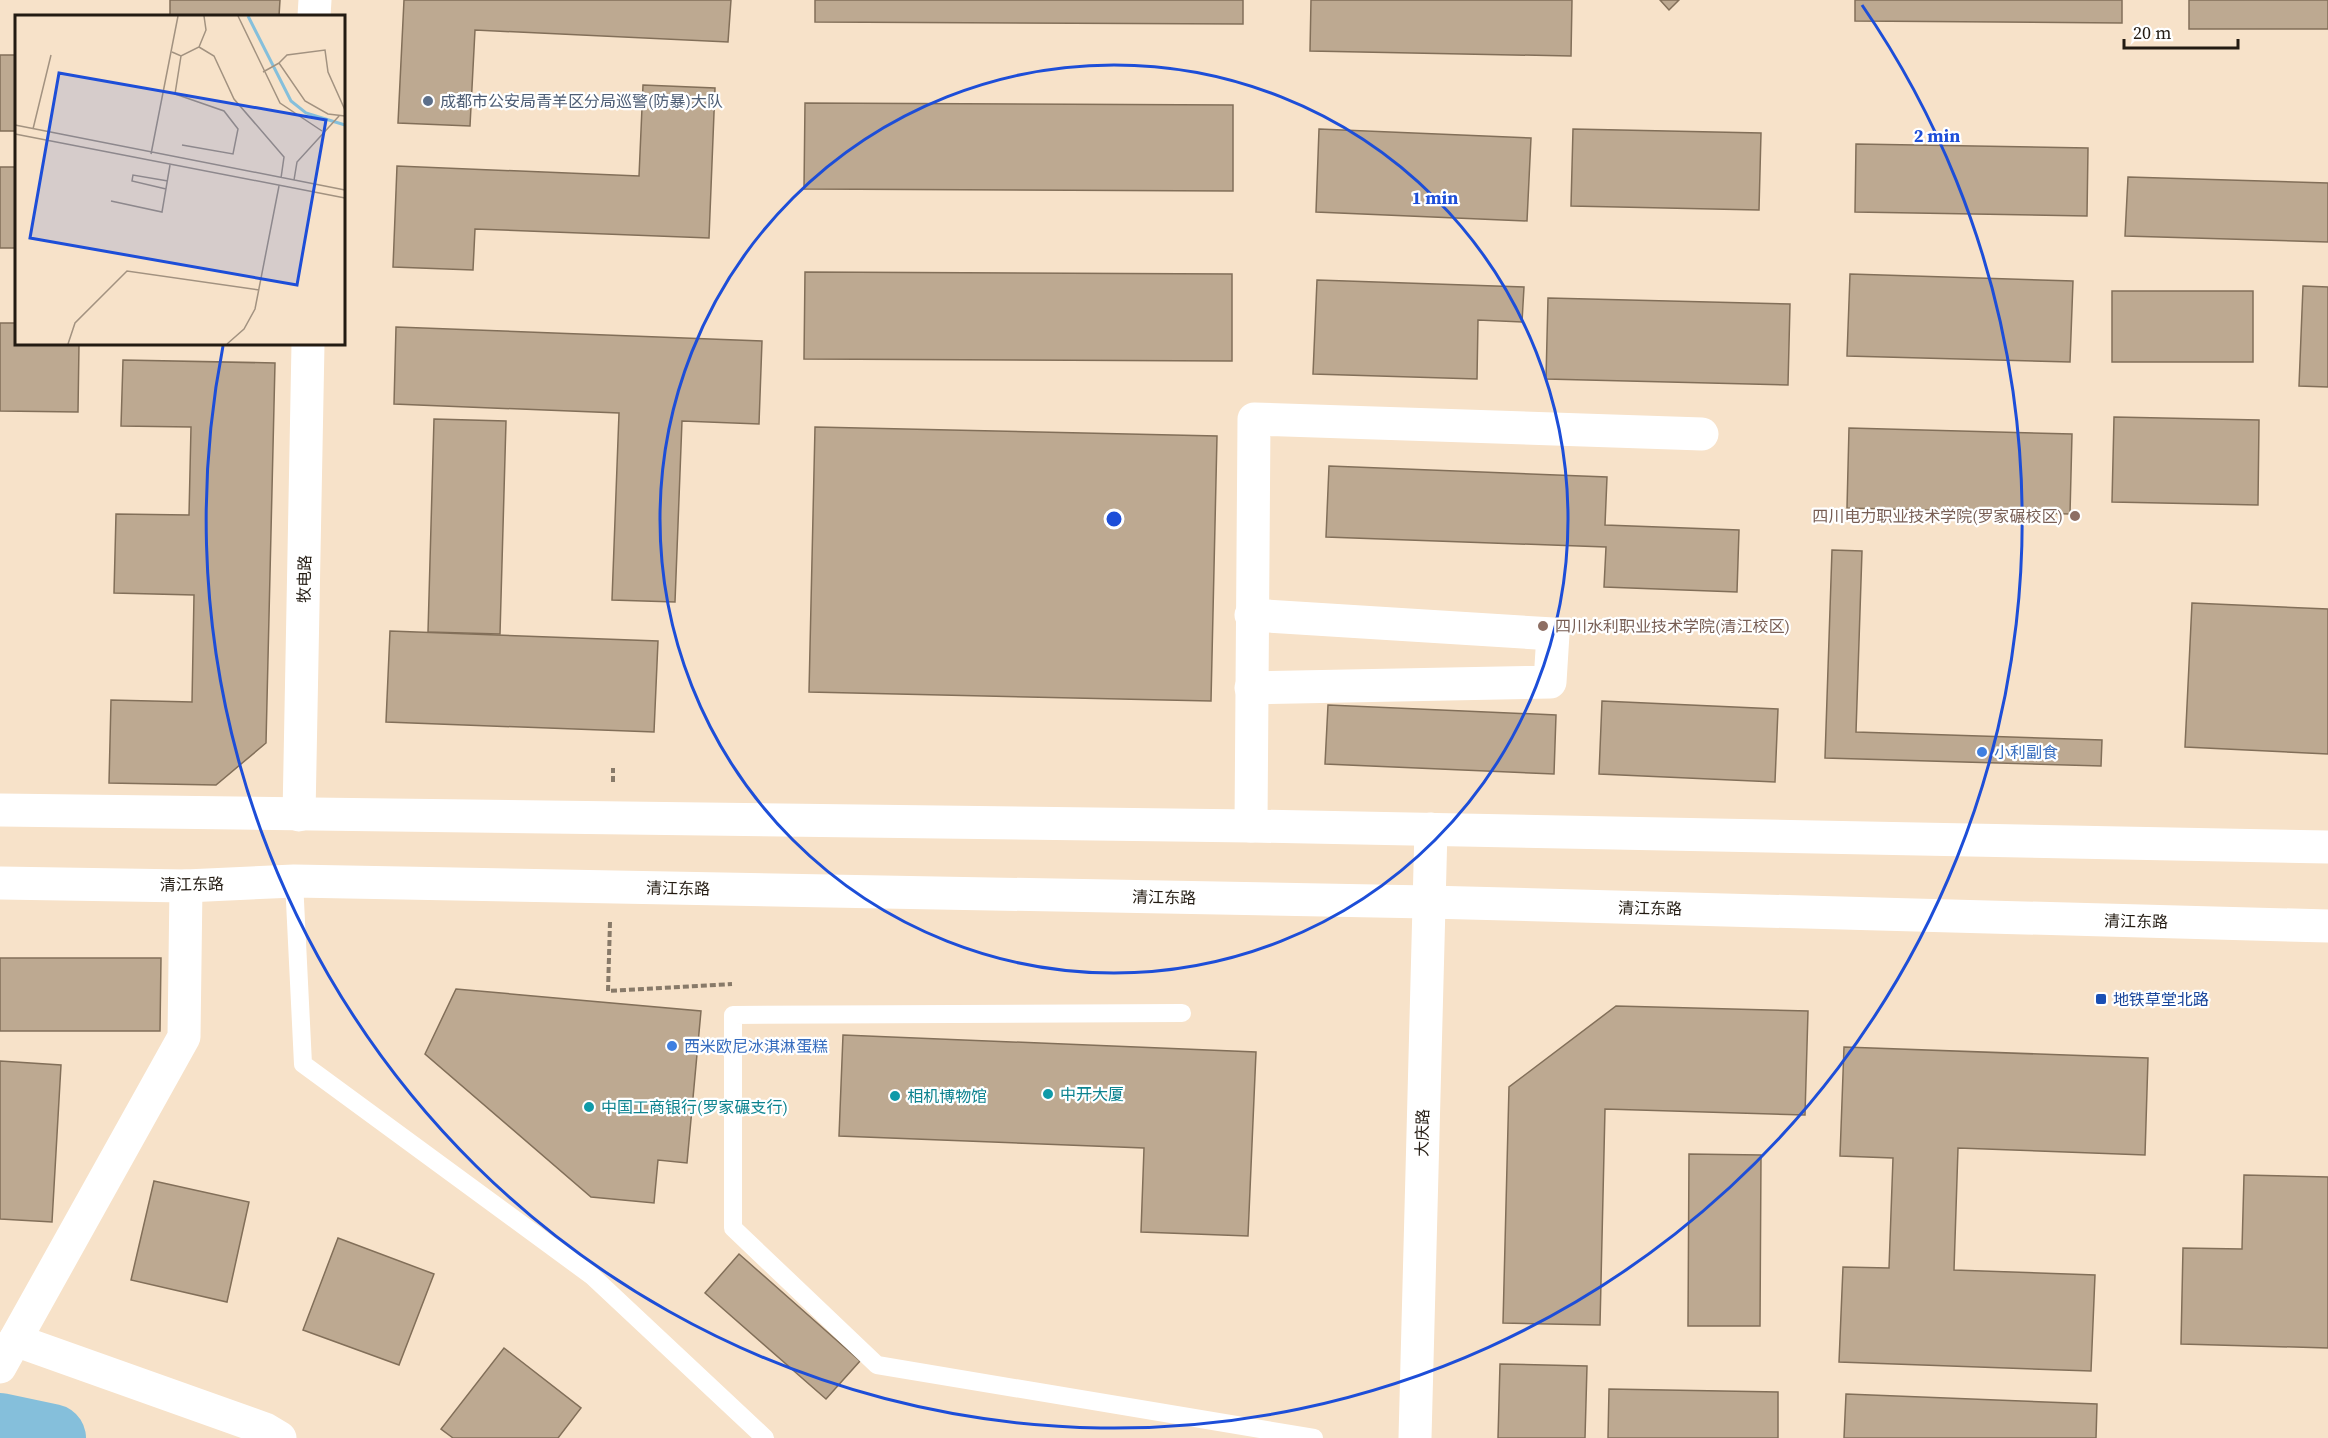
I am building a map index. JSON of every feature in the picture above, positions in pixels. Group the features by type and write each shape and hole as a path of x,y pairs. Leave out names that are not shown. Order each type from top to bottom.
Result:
{"main road":[{"path":"314,15 315,0"},
{"name":"牧电路","path":"299,814 308,345"},
{"path":"1251,825 1254,419 1702,434"},
{"path":"1251,615 1553,634 1550,682 1251,688"},
{"path":"0,810 1251,825 2328,848"},
{"name":"大庆路","path":"1415,1438 1431,829"},
{"name":"清江东路","path":"0,883 186,886 294,881 1428,902 2328,926"},
{"path":"186,886 184,1037 7,1353 264,1429 280,1438"}],"lane":[{"path":"294,881 303,1064 592,1276 765,1438"},
{"path":"1182,1013 733,1015 733,1228 876,1365 1314,1438"}],"building":[{"path":"170,0 280,0 279,15 170,15"},
{"path":"404,0 731,0 728,42 475,30 470,126 398,123"},
{"path":"815,0 1243,0 1243,24 815,22"},
{"path":"1311,0 1572,0 1571,56 1310,51"},
{"path":"1660,0 1679,0 1669,10"},
{"path":"1855,0 2122,0 2122,23 1855,21"},
{"path":"2189,0 2328,0 2328,29 2189,29"},
{"path":"0,55 15,55 15,131 0,131"},
{"path":"643,85 715,88 709,238 475,229 473,270 393,267 397,166 639,176"},
{"path":"805,103 1233,105 1233,191 804,189"},
{"path":"1319,129 1531,138 1527,221 1316,212"},
{"path":"1573,129 1761,133 1759,210 1571,206"},
{"path":"1856,144 2088,148 2087,216 1855,212"},
{"path":"0,167 15,167 15,248 0,248"},
{"path":"2128,177 2328,183 2328,242 2125,236"},
{"path":"805,272 1232,274 1232,361 804,359"},
{"path":"1850,274 2073,281 2070,362 1847,356"},
{"path":"1317,280 1524,287 1522,322 1478,320 1477,379 1313,374"},
{"path":"2303,286 2328,287 2328,387 2299,386"},
{"path":"2112,291 2253,291 2253,362 2112,362"},
{"path":"1548,298 1790,304 1788,385 1546,379"},
{"path":"0,323 15,323 15,345 79,345 78,412 0,411"},
{"path":"396,327 762,341 759,424 682,421 675,602 612,600 619,413 394,404"},
{"path":"123,360 275,363 266,743 216,785 109,783 111,700 192,702 194,595 114,593 116,514 189,515 191,427 121,426"},
{"path":"2114,417 2259,420 2258,505 2112,502"},
{"path":"434,419 506,421 500,634 428,632"},
{"path":"815,427 1217,436 1211,701 809,692"},
{"path":"1849,428 2072,434 2070,514 1847,508"},
{"path":"1329,466 1607,477 1605,525 1739,530 1737,592 1604,587 1606,547 1326,537"},
{"path":"1832,550 1862,551 1856,732 2102,740 2101,766 1825,758"},
{"path":"2192,603 2328,609 2328,754 2185,747"},
{"path":"390,631 658,641 654,732 386,722"},
{"path":"1602,701 1778,709 1775,782 1599,774"},
{"path":"1328,705 1556,715 1554,774 1325,764"},
{"path":"0,958 161,958 160,1031 0,1031"},
{"name":"中国工商银行(罗家碾支行)","path":"456,989 701,1011 687,1163 658,1160 654,1203 591,1197 425,1054"},
{"path":"1616,1006 1808,1011 1805,1115 1605,1109 1600,1325 1503,1323 1509,1087"},
{"name":"中开大厦","path":"843,1035 1256,1052 1248,1236 1141,1232 1144,1148 839,1136"},
{"path":"1844,1047 2148,1058 2145,1155 1958,1148 1954,1270 2095,1275 2091,1371 1839,1362 1843,1267 1889,1268 1893,1158 1840,1156"},
{"path":"0,1061 61,1065 52,1222 0,1219"},
{"path":"1689,1154 1761,1155 1760,1326 1688,1326"},
{"path":"2244,1175 2328,1177 2328,1348 2181,1344 2183,1248 2242,1249"},
{"path":"154,1181 249,1202 227,1302 131,1280"},
{"path":"338,1238 434,1274 399,1365 303,1330"},
{"path":"739,1254 860,1361 826,1399 705,1293"},
{"path":"504,1348 581,1408 558,1438 453,1438 441,1429"},
{"path":"1500,1364 1587,1366 1585,1438 1498,1438"},
{"path":"1609,1389 1778,1392 1778,1438 1608,1438"},
{"path":"1846,1394 2097,1404 2096,1438 1844,1438"}],"waterway":[{"path":"0,1427 52,1438"}],"place":[{"name":"成都市公安局青羊区分局巡警(防暴)大队","path":"428,101"},
{"name":"四川电力职业技术学院(罗家碾校区)","path":"2075,516"},
{"name":"四川水利职业技术学院(清江校区)","path":"1543,626"},
{"name":"小利副食","path":"1982,752"},
{"name":"地铁草堂北路","path":"2101,999"},
{"name":"西米欧尼冰淇淋蛋糕","path":"672,1046"},
{"name":"中开大厦","path":"1048,1094"},
{"name":"相机博物馆","path":"895,1096"},
{"name":"中国工商银行(罗家碾支行)","path":"589,1107"}]}
